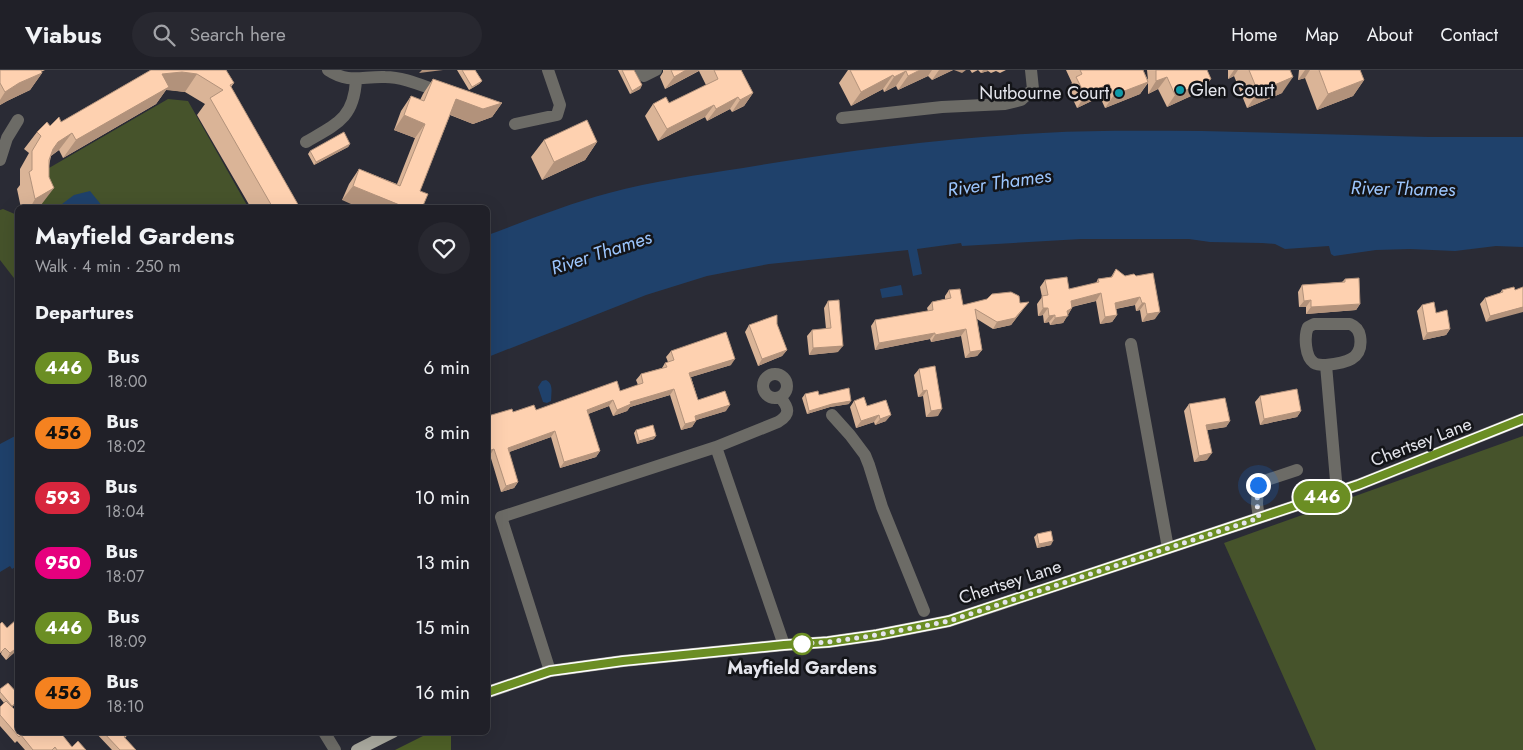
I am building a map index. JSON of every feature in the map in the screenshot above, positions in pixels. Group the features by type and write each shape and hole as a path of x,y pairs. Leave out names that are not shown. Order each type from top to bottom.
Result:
{"main road":[{"name":"Chertsey Lane","path":"490,691 550,671 623,661 828,642 949,621 1337,492 1523,419"},
{"path":"357,750 387,735"}],"street":[{"path":"328,70 340,77 356,80 385,77 402,79 452,96"},
{"path":"515,124 557,115 560,105 548,70"},
{"path":"641,70 644,76 656,70"},
{"path":"842,118 942,107 1005,104 1021,100 1033,89 1031,70"},
{"path":"306,142 341,120 355,97 356,80"},
{"path":"0,160 7,138 18,120"},
{"path":"1314,324 1350,324 1354,326 1360,336 1358,355 1344,362 1326,365 1315,364 1310,359 1306,341 1308,327 1314,324"},
{"path":"1131,344 1168,548"},
{"path":"1326,365 1337,492"},
{"path":"550,671 501,517 716,447 780,421 788,414 780,397"},
{"path":"832,415 865,455 882,507 924,611"},
{"path":"716,447 784,645"},
{"path":"1259,518 1257,504 1258,485 1297,470"},
{"path":"326,735 335,750"}],"green space":[{"path":"168,99 188,101 247,205 39,205 49,168"},
{"path":"3,209 15,214 15,279 0,260 0,210"},
{"path":"1523,436 1523,750 1316,750 1224,543"},
{"path":"425,735 451,735 451,750 395,750"}],"water":[{"name":"River Thames","path":"1102,131 1523,137 1523,247 1496,246 1455,251 1376,250 1334,256 1331,254 1329,246 1285,249 1275,244 1210,242 1189,239 1081,239 962,246 961,243 917,249 922,274 913,276 908,250 769,264 707,276 646,295 490,356 490,234 548,212 642,185 817,156 967,138"},
{"path":"90,191 101,205 61,205 74,195"},
{"path":"901,285 903,295 882,298 880,289"},
{"path":"546,380 552,389 551,401 547,403 543,402 538,387 542,381"},
{"path":"15,436 15,567 12,569 10,566 0,572 0,444"}],"building":[{"path":"0,70 41,70 42,73 19,83 5,92 0,83"},
{"path":"151,70 226,70 234,83 230,85 298,205 271,205 210,98 223,90 197,74 182,72 162,74 169,87 76,140 72,133 58,142 49,160 49,177 54,188 35,199 29,172 32,170 32,151 41,136 37,132 47,122 50,126 59,117 61,122"},
{"path":"462,70 475,70 482,81 472,87"},
{"path":"622,70 634,70 642,85 632,91"},
{"path":"671,70 686,70 674,77"},
{"path":"714,70 741,70 753,93 740,100 738,97 716,109 714,105 667,129 653,104 666,97 669,103 718,79"},
{"path":"850,70 920,70 908,76 906,71 894,77 893,75 861,92"},
{"path":"1080,70 1143,70 1148,82 1114,95 1109,84 1085,95 1076,77 1082,74"},
{"path":"1156,70 1207,70 1211,79 1175,95 1167,77 1156,81"},
{"path":"1249,70 1290,70 1293,77 1258,92"},
{"path":"1319,70 1360,70 1364,80 1328,94"},
{"path":"433,79 502,103 483,109 456,99 420,191 428,194 423,205 400,205 353,186 359,169 400,186 425,124 404,115 411,96 424,101"},
{"path":"587,120 597,142 554,162 544,140"},
{"path":"344,132 350,144 316,162 310,151"},
{"path":"1116,269 1125,276 1153,273 1160,312 1147,314 1145,303 1142,303 1140,297 1115,303 1117,315 1105,317 1101,293 1071,301 1072,308 1067,311 1068,316 1055,318 1055,315 1049,316 1048,308 1043,308 1042,296 1048,295 1045,280 1067,277 1069,289 1099,282 1098,279 1112,277"},
{"path":"1359,278 1360,304 1311,307 1311,300 1304,301 1302,285 1345,282 1345,279"},
{"path":"1514,287 1515,290 1523,287 1523,307 1490,316 1485,298"},
{"path":"960,289 963,305 987,299 992,294 1011,292 1019,296 1020,303 1029,302 1015,318 997,322 975,309 982,350 970,352 966,329 879,343 875,320 933,310 932,302 951,298 949,290"},
{"path":"839,300 843,346 813,348 812,330 831,328 828,301"},
{"path":"1434,302 1436,313 1447,310 1450,329 1427,333 1422,305"},
{"path":"777,315 777,324 787,350 762,359 749,325"},
{"path":"726,332 735,359 689,373 698,400 725,391 730,405 695,416 696,421 685,424 674,389 630,402 631,404 617,410 613,400 587,410 600,451 564,462 555,431 508,448 518,482 506,486 494,449 490,450 490,415 512,409 513,412 534,405 536,410 617,381 620,391 643,383 641,374 667,367 665,363 674,360 671,351"},
{"path":"935,366 942,409 931,411 927,390 923,391 919,369"},
{"path":"849,388 851,401 809,411 805,394 818,391 819,395"},
{"path":"1297,389 1301,411 1264,419 1260,396"},
{"path":"864,397 867,406 886,400 891,415 880,419 879,415 861,421 854,401"},
{"path":"1225,398 1230,421 1206,425 1212,453 1199,456 1189,404"},
{"path":"653,425 656,436 639,441 636,430"},
{"path":"1051,531 1053,541 1039,544 1037,534"},
{"path":"15,621 15,649 10,653 5,648 0,653 0,624 2,622 7,628"},
{"path":"8,683 15,691 15,704 12,706 0,692 0,689"},
{"path":"6,701 15,710 15,732 0,715 0,707"},
{"path":"21,735 62,735 72,747 78,741 86,750 57,750 55,747 52,750 33,750"},
{"path":"106,735 126,735 124,737 136,750 120,750"}],"bus line":[{"name":"446","path":"490,691 550,671 623,661 828,642 949,621 1358,485 1523,419"}],"place":[{"name":"Glen Court","path":"1180,90"},
{"name":"Nutbourne Court","path":"1119,93"},
{"name":"Mayfield Gardens","path":"802,644"}],"route":[{"path":"802,644 798,644 877,635 949,621 1259,518 1257,504 1258,485"}]}
